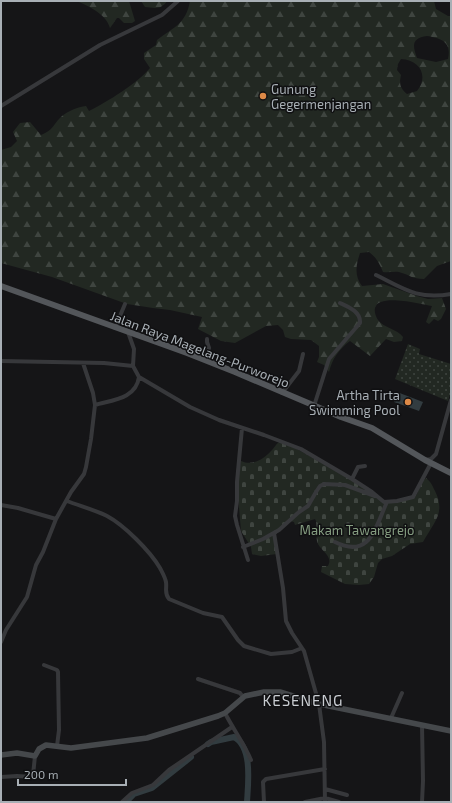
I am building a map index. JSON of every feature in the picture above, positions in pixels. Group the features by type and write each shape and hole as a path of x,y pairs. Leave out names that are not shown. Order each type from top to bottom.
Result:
{"main road":[{"name":"Jalan Raya Magelang-Purworejo","path":"1,286 205,360 314,406 372,428 424,460 451,473"}],"street":[{"path":"1,106 100,45 162,15 178,1"},
{"path":"376,275 419,295 434,296 451,294"},
{"path":"314,406 329,358 360,323 360,318 358,315 350,308 340,303"},
{"path":"115,328 125,304"},
{"path":"128,332 134,349 133,366 138,377 196,411 295,446 352,479 383,501 387,502 408,499 414,496 434,465 451,400"},
{"path":"205,360 209,348 207,339"},
{"path":"282,392 299,371 303,354"},
{"path":"1,361 83,363 104,362 133,366"},
{"path":"1,642 27,597 36,565 43,552 56,519 71,492 84,474 91,439 95,405 93,393 83,363"},
{"path":"95,405 128,394 134,389 138,377"},
{"path":"242,428 235,516 248,560"},
{"path":"424,460 432,459 437,451"},
{"path":"352,479 358,467 365,466"},
{"path":"243,547 274,533 308,506 320,486 324,484 345,485 378,497"},
{"path":"67,501 107,516 134,538 156,562 166,580 166,592 169,599 203,613 222,617 242,644 263,653 276,654 292,652 302,648"},
{"path":"335,542 349,546 360,545 367,541 374,533 387,502"},
{"path":"1,505 18,508 56,519"},
{"path":"274,533 283,588 286,621 304,651 319,704 324,742 325,800"},
{"path":"1,629 6,632"},
{"path":"44,666 58,672 59,730 57,746"},
{"path":"198,679 240,693 243,697"},
{"path":"1,777 32,777 34,775 35,756 42,746 47,745 71,748 147,738 210,720 225,713 243,697 251,693 280,692 319,704 451,731"},
{"path":"391,718 402,694"},
{"path":"225,713 232,727 245,745 251,760"},
{"path":"422,725 422,802"},
{"path":"122,802 132,793 153,785 169,770 232,727"},
{"path":"1,755 17,753 35,756"},
{"path":"264,802 263,782 266,779 324,769"},
{"path":"325,789 347,795"},
{"path":"305,802 325,800 339,802"}],"green space":[{"path":"77,1 129,1 135,21 132,23 124,23 117,18 110,28 108,23 101,15 92,8"},
{"path":"141,1 167,1 162,6 155,8 145,7"},
{"path":"190,1 434,1 436,9 448,16 451,16 451,261 437,266 424,279 420,279 399,272 383,272 378,261 369,252 360,253 356,270 359,282 362,286 383,284 428,299 442,298 446,309 441,319 438,321 434,319 429,324 426,322 432,306 391,300 384,301 378,304 375,308 376,316 381,323 400,334 403,337 402,341 394,342 386,339 370,356 350,341 342,347 336,355 329,372 324,365 317,362 319,357 319,346 311,340 291,339 285,337 283,330 278,325 266,326 235,343 221,341 198,329 202,317 170,310 127,304 52,277 1,263 1,150 11,147 17,141 13,132 20,123 30,122 41,135 53,127 67,112 86,106 89,111 130,86 150,68 144,59 144,53 156,45 157,40 174,28 182,20 188,9","holes":["427,36 437,38 447,45 449,53 448,59 436,62 417,58 414,43 418,38","401,59 413,62 421,70 422,80 417,91 407,94 401,88 401,75 397,70"]},
{"path":"408,344 420,349 419,354 451,364 451,391 448,401 395,379"},
{"name":"Makam Tawangrejo","path":"280,442 295,448 357,483 377,498 388,502 415,497 422,482 426,478 430,482 438,499 439,512 435,523 423,542 410,544 392,556 382,559 378,563 374,577 369,584 345,584 321,572 322,566 328,566 329,559 318,544 315,519 295,525 294,522 290,521 275,535 277,554 261,556 252,554 251,547 241,531 237,483 241,461 249,463 257,461 268,454"}],"shaded area":[{"name":"Artha Tirta Swimming Pool","path":"397,392 423,402 419,411 394,402"}],"waterway":[{"path":"208,744 234,737 240,742 247,757 247,802"},
{"path":"126,802 134,794 152,788 191,757"}],"place":[{"name":"Gunung Gegermenjangan","path":"263,96"},
{"name":"Artha Tirta Swimming Pool","path":"408,402"}],"district":[{"name":"KESENENG","path":"303,700"}]}
